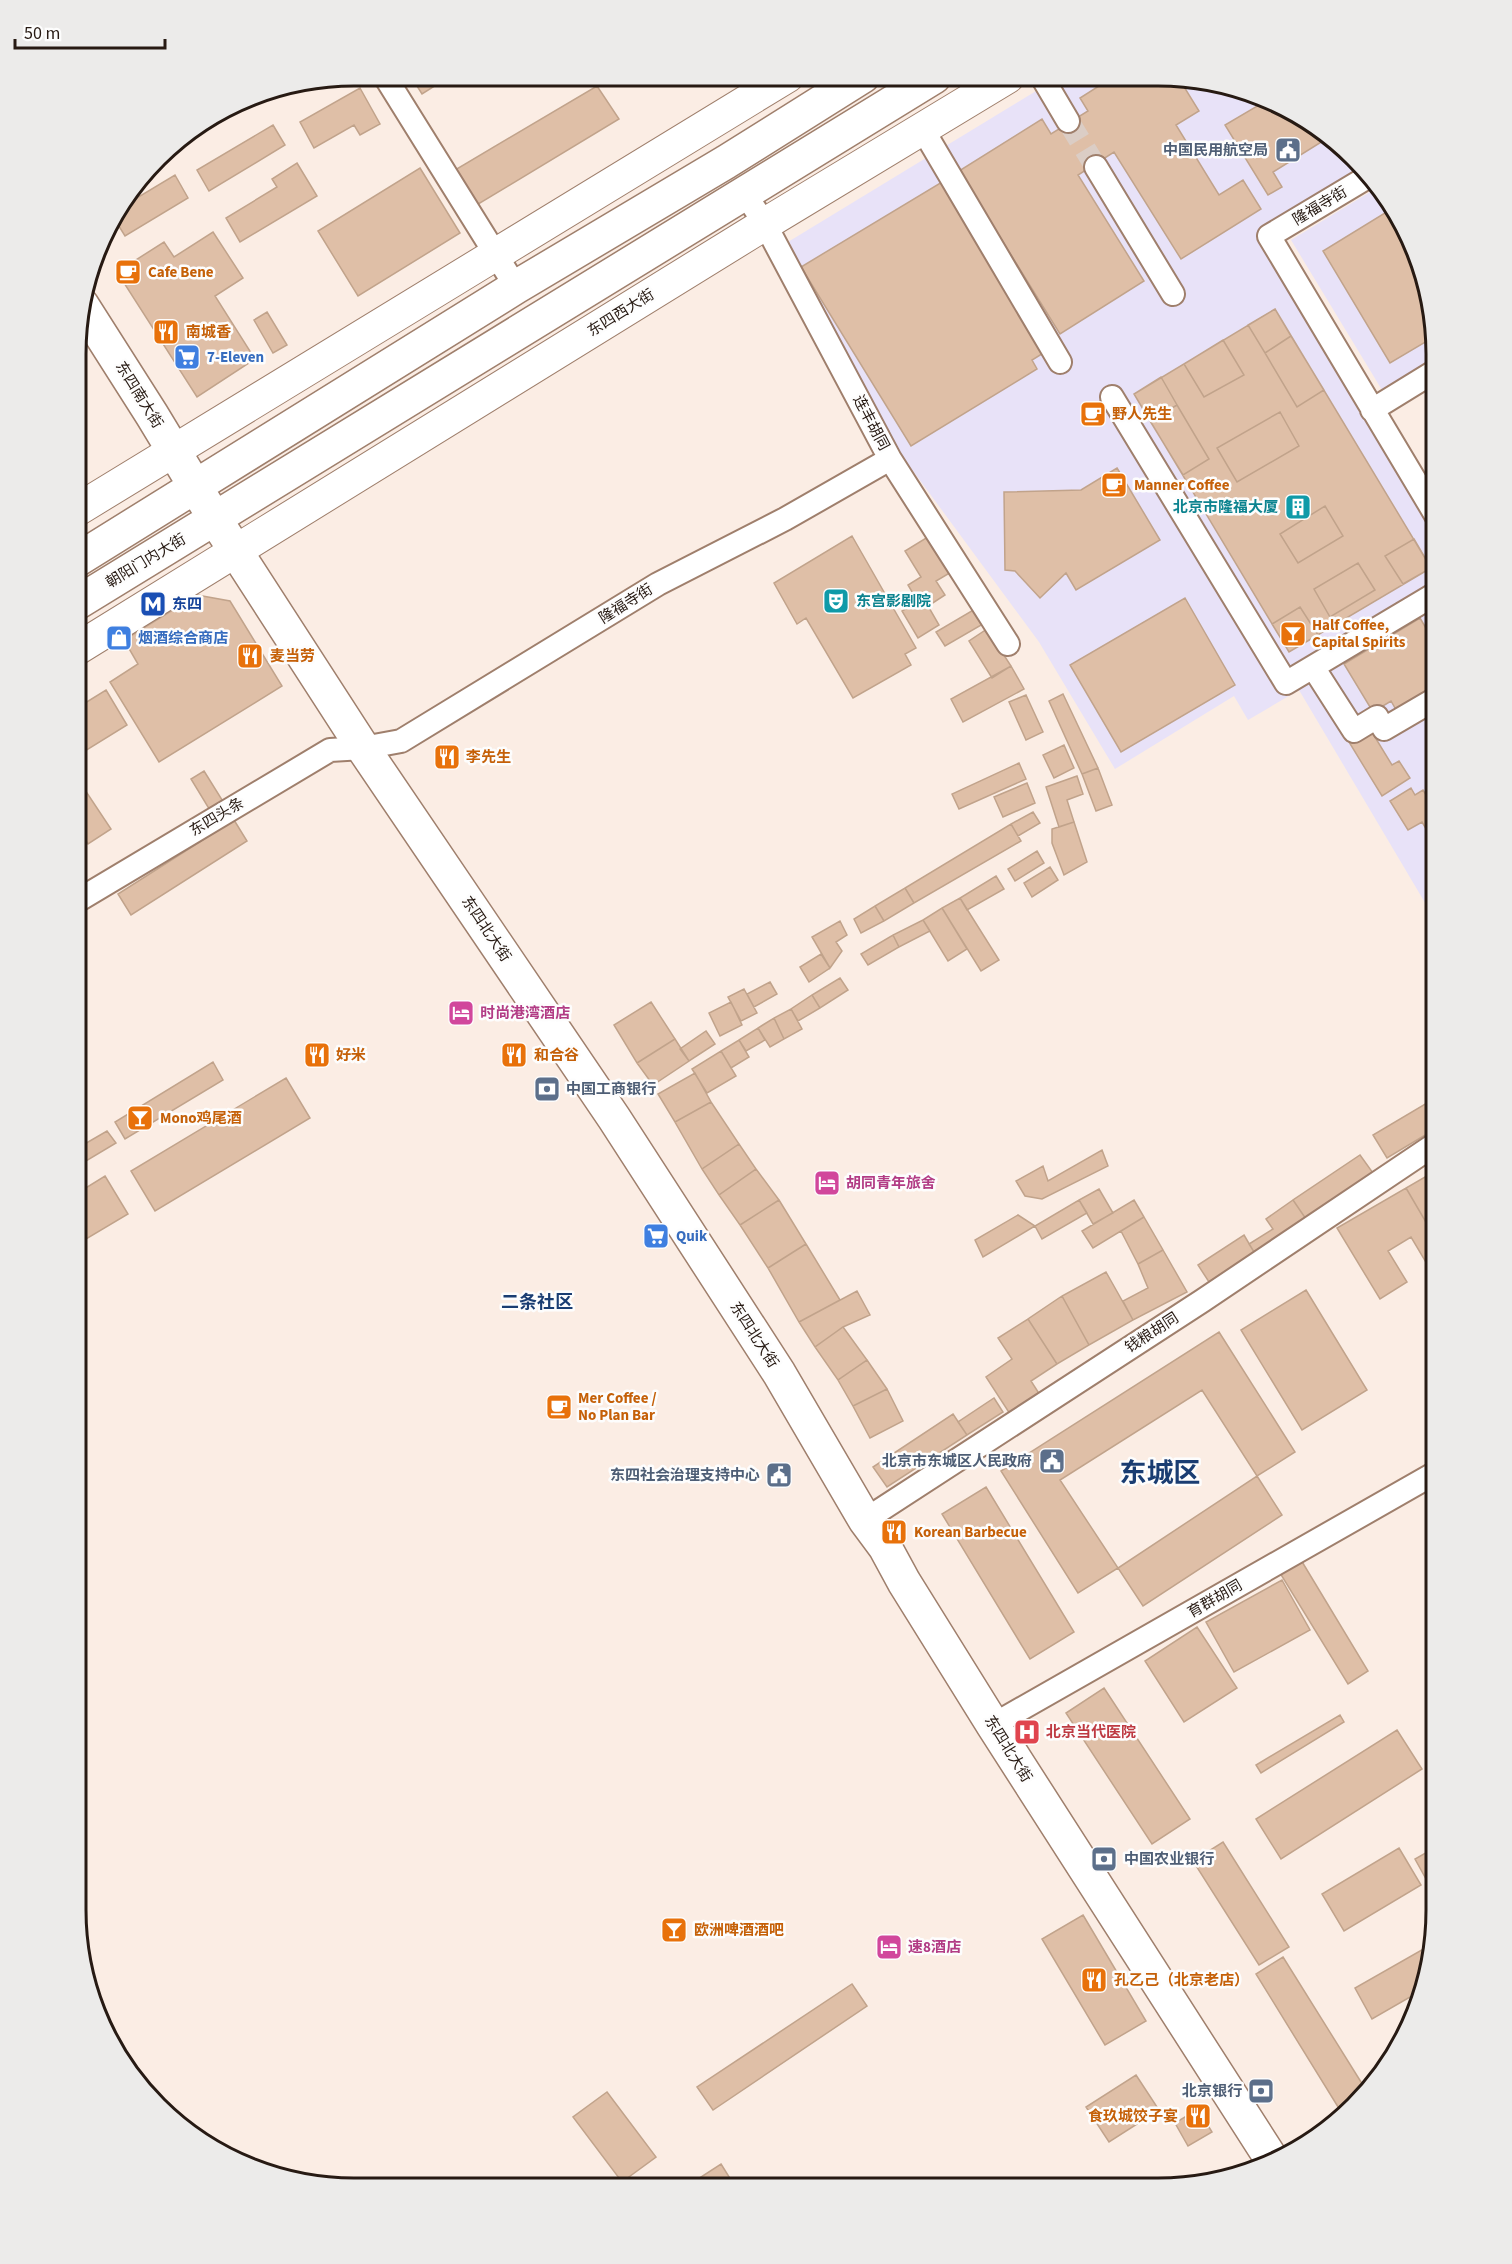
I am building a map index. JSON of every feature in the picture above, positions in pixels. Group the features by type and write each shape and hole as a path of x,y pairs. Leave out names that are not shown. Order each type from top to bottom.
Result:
{"main road":[{"path":"86,554 516,287 726,162 846,86"},
{"path":"215,519 919,86"},
{"name":"东四南大街","path":"88,317 215,519"},
{"name":"东四北大街","path":"215,519 363,748 614,1118 779,1373 865,1520 885,1547 904,1582 993,1725 1269,2155"},
{"name":"朝阳门内大街","path":"86,598 215,519"}],"street":[{"path":"391,86 516,287"},
{"path":"86,505 772,86"},
{"name":"东四西大街","path":"236,552 765,224 993,86"},
{"path":"1047,86 1068,121"},
{"path":"922,128 1060,362"},
{"path":"1096,167 1173,294"},
{"name":"隆福寺街","path":"1363,180 1269,236 1372,410"},
{"name":"连丰胡同","path":"745,194 765,224 890,459 1008,644"},
{"path":"1426,377 1372,410 1426,499"},
{"path":"1112,397 1286,683 1426,600"},
{"name":"隆福寺街","path":"363,748 402,741 658,584 785,519 890,459"},
{"path":"86,644 236,552"},
{"path":"1313,667 1354,731 1377,717 1384,729 1426,704"},
{"name":"东四头条","path":"86,895 330,750 363,748"},
{"name":"钱粮胡同","path":"865,1520 1202,1301 1426,1150"},
{"name":"育群胡同","path":"993,1725 1426,1478"}],"shaded area":[{"path":"1044,86 1176,86 1228,95 1261,106 1292,121 1322,141 1348,164 1357,174 1259,239 1426,522 1426,904 1299,690 1248,720 1234,696 1115,769 1039,642 902,456 783,245"},
{"path":"1372,191 1399,235 1412,267 1424,319 1426,364 1382,390 1291,240"}],"building":[{"path":"417,86 435,86 422,94"},
{"path":"597,86 619,119 475,206 455,170"},
{"path":"1099,86 1184,87 1199,111 1176,125 1219,195 1243,180 1261,209 1181,259 1114,152 1078,175 1144,281 1060,334 959,171 1042,119 1051,134 1088,111 1080,98"},
{"path":"360,88 380,124 360,135 354,125 314,148 300,122"},
{"path":"1259,105 1292,121 1322,141 1273,172 1282,187 1268,195 1225,125"},
{"path":"273,125 285,145 209,191 197,170"},
{"path":"297,163 317,196 240,242 226,218 277,187 272,179"},
{"path":"420,168 460,233 358,296 318,231"},
{"path":"175,175 188,198 125,236 118,225 135,199"},
{"path":"947,179 1050,349 1032,360 1037,369 911,446 801,267"},
{"path":"1386,212 1399,235 1412,267 1421,301 1426,342 1390,363 1323,251"},
{"path":"213,232 243,278 215,296 255,359 197,397 117,272 164,242 174,257"},
{"name":"北京市隆福大厦","path":"1275,309 1426,560 1426,571 1289,652 1134,394"},
{"path":"1275,309 1291,336 1265,353 1248,325"},
{"path":"267,312 287,345 273,353 254,320"},
{"path":"1291,336 1324,390 1297,407 1265,353"},
{"path":"1223,340 1244,375 1204,397 1184,364"},
{"path":"1161,377 1177,405 1150,421 1134,394"},
{"path":"1177,405 1209,459 1183,475 1150,421"},
{"path":"1280,412 1299,446 1237,482 1217,448"},
{"path":"1117,468 1160,540 1076,590 1066,573 1040,598 1015,571 1005,570 1004,492 1081,490"},
{"path":"1325,506 1343,536 1298,563 1280,534"},
{"path":"931,535 953,571 936,581 945,595 928,606 939,625 918,638 902,611 918,602 908,585 921,577 905,551"},
{"name":"东宫影剧院","path":"852,536 916,648 905,654 911,665 853,698 806,618 797,624 774,583"},
{"path":"1414,539 1426,559 1426,571 1403,584 1385,556"},
{"path":"1358,563 1375,590 1330,617 1314,589"},
{"path":"197,595 230,601 282,686 159,762 110,682 138,664 124,640"},
{"path":"1185,598 1235,685 1121,752 1070,665"},
{"path":"1300,607 1318,635 1289,652 1272,624"},
{"path":"975,609 983,624 945,646 936,632"},
{"path":"1420,618 1426,628 1426,698 1399,715 1391,701 1373,712 1344,664"},
{"path":"987,629 1011,666 992,678 969,641"},
{"path":"1011,666 1024,689 963,722 951,699"},
{"path":"106,690 127,725 86,750 86,702"},
{"path":"1063,694 1098,768 1082,774 1049,701"},
{"path":"1026,695 1043,732 1026,740 1009,702"},
{"path":"1370,729 1392,765 1399,761 1410,778 1382,796 1349,742"},
{"path":"1064,745 1074,768 1054,778 1043,755"},
{"path":"1019,763 1026,779 959,809 952,794"},
{"path":"1098,768 1112,805 1096,811 1082,774"},
{"path":"204,771 224,803 211,812 191,779"},
{"path":"1077,776 1083,794 1067,800 1074,822 1059,827 1046,787"},
{"path":"1027,783 1035,803 1003,817 994,797"},
{"path":"1411,788 1415,795 1423,790 1426,795 1426,829 1422,822 1408,830 1390,801"},
{"path":"86,792 111,829 88,844 86,841"},
{"path":"1033,812 1040,823 1018,836 1011,824"},
{"path":"234,820 247,841 131,915 118,894"},
{"path":"1074,822 1087,862 1064,875 1052,843 1052,829"},
{"path":"1011,824 1021,841 914,903 905,888"},
{"path":"1037,851 1044,863 1015,881 1008,869"},
{"path":"1050,867 1058,880 1032,897 1024,883"},
{"path":"996,876 1004,889 967,910 960,898"},
{"path":"905,888 914,903 884,921 875,906"},
{"path":"960,898 999,960 981,971 942,908"},
{"path":"875,906 884,921 861,933 854,919"},
{"path":"942,908 967,949 948,961 923,920"},
{"path":"923,920 930,931 899,947 893,935"},
{"path":"840,921 847,935 836,942 842,951 830,968 812,937"},
{"path":"893,935 899,947 868,965 861,954"},
{"path":"821,954 830,968 809,982 800,967"},
{"path":"840,978 848,990 820,1008 812,995"},
{"path":"770,982 777,994 754,1007 747,994"},
{"path":"744,989 757,1013 741,1021 728,997"},
{"path":"812,995 820,1008 798,1021 791,1009"},
{"path":"651,1002 675,1039 637,1063 614,1025"},
{"path":"731,1002 742,1025 720,1036 709,1013"},
{"path":"791,1009 802,1029 784,1039 774,1018"},
{"path":"774,1018 784,1039 770,1047 758,1028"},
{"path":"758,1028 765,1040 746,1051 739,1040"},
{"path":"706,1031 715,1044 689,1061 680,1049"},
{"path":"675,1039 689,1061 653,1085 637,1063"},
{"path":"739,1040 749,1057 731,1068 721,1051"},
{"path":"721,1051 736,1076 707,1093 692,1069"},
{"path":"213,1062 223,1080 125,1139 115,1122"},
{"path":"695,1073 711,1102 675,1122 658,1094"},
{"path":"286,1078 310,1118 155,1211 131,1171"},
{"path":"711,1102 739,1144 702,1169 675,1122"},
{"path":"1426,1104 1426,1135 1387,1158 1373,1135"},
{"path":"107,1131 116,1143 86,1161 86,1143"},
{"path":"739,1144 756,1169 719,1195 702,1169"},
{"path":"1102,1150 1108,1166 1042,1199 1025,1196 1016,1181 1043,1166 1048,1181"},
{"path":"1360,1155 1373,1173 1306,1219 1293,1200"},
{"path":"756,1169 779,1200 740,1225 719,1195"},
{"path":"105,1176 128,1214 86,1239 86,1188"},
{"path":"1426,1176 1426,1222 1406,1188"},
{"path":"1406,1188 1426,1222 1426,1262 1411,1237 1388,1251 1407,1282 1380,1299 1337,1228"},
{"path":"1099,1189 1113,1213 1093,1224 1079,1200"},
{"path":"779,1200 806,1244 768,1268 740,1225"},
{"path":"1079,1200 1087,1213 1042,1239 1035,1226"},
{"path":"1134,1200 1144,1217 1093,1248 1082,1231"},
{"path":"1293,1200 1306,1219 1254,1252 1249,1244 1273,1229 1266,1219"},
{"path":"1018,1215 1035,1226 983,1257 975,1240"},
{"path":"1144,1217 1163,1250 1138,1264 1121,1231"},
{"path":"1244,1235 1254,1252 1209,1282 1198,1265"},
{"path":"806,1244 840,1300 799,1322 768,1268"},
{"path":"1163,1250 1187,1292 1133,1320 1123,1301 1148,1288 1138,1264"},
{"path":"1106,1272 1133,1320 1089,1345 1062,1296"},
{"path":"1306,1290 1367,1390 1302,1430 1241,1330"},
{"path":"857,1291 870,1315 843,1327 815,1347 799,1322"},
{"path":"1062,1296 1089,1345 1057,1364 1028,1319"},
{"path":"1028,1319 1057,1364 1031,1381 1040,1395 1010,1414 986,1377 1012,1359 998,1338"},
{"path":"843,1327 867,1360 838,1380 815,1347"},
{"name":"北京市东城区人民政府","path":"1219,1332 1295,1452 1257,1476 1202,1390 1060,1480 1118,1568 1078,1593 1001,1471"},
{"path":"867,1360 887,1389 853,1406 838,1380"},
{"path":"887,1389 903,1421 870,1438 853,1406"},
{"path":"994,1398 1003,1412 967,1435 958,1422"},
{"path":"953,1414 967,1435 887,1487 873,1467"},
{"path":"1257,1476 1282,1515 1143,1606 1118,1568"},
{"path":"986,1487 1074,1632 1030,1659 942,1514"},
{"path":"1301,1560 1368,1671 1348,1684 1280,1573"},
{"path":"1282,1580 1310,1630 1234,1672 1206,1622"},
{"path":"1197,1627 1237,1688 1184,1722 1145,1661"},
{"path":"1104,1688 1190,1819 1152,1844 1066,1713"},
{"path":"1340,1715 1344,1722 1261,1773 1256,1765"},
{"path":"1397,1730 1422,1769 1281,1859 1256,1819"},
{"path":"1223,1842 1289,1947 1259,1965 1193,1861"},
{"path":"1399,1848 1421,1885 1344,1931 1322,1894"},
{"path":"1426,1853 1426,1879 1415,1859"},
{"name":"孔乙己（北京老店）","path":"1083,1915 1146,2021 1105,2045 1042,1939"},
{"path":"1423,1949 1412,1996 1372,2019 1355,1988"},
{"path":"1283,1957 1362,2084 1339,2108 1256,1974"},
{"path":"852,1984 867,2006 713,2110 697,2087"},
{"path":"1136,2075 1159,2110 1109,2142 1086,2107"},
{"path":"607,2092 656,2157 627,2178 619,2178 573,2117"},
{"path":"1198,2109 1212,2132 1188,2146 1175,2123"},
{"path":"721,2164 730,2178 699,2178"}],"tunnel":[{"path":"1068,121 1096,167"}],"place":[{"name":"中国民用航空局","path":"1288,150"},
{"name":"Cafe Bene","path":"128,272"},
{"name":"南城香","path":"166,332"},
{"name":"7-Eleven","path":"187,357"},
{"name":"野人先生","path":"1093,414"},
{"name":"Manner Coffee","path":"1114,485"},
{"name":"北京市隆福大厦","path":"1298,507"},
{"name":"东宫影剧院","path":"836,601"},
{"name":"东四","path":"153,604"},
{"name":"Half Coffee, Capital Spirits","path":"1293,634"},
{"name":"烟酒综合商店","path":"119,638"},
{"name":"麦当劳","path":"250,656"},
{"name":"李先生","path":"447,757"},
{"name":"时尚港湾酒店","path":"461,1013"},
{"name":"好米","path":"317,1055"},
{"name":"和合谷","path":"514,1055"},
{"name":"中国工商银行","path":"547,1089"},
{"name":"Mono鸡尾酒","path":"140,1118"},
{"name":"胡同青年旅舍","path":"827,1183"},
{"name":"Quik","path":"656,1236"},
{"name":"Mer Coffee / No Plan Bar","path":"559,1407"},
{"name":"北京市东城区人民政府","path":"1052,1461"},
{"name":"东四社会治理支持中心","path":"779,1475"},
{"name":"Korean Barbecue","path":"894,1532"},
{"name":"北京当代医院","path":"1027,1732"},
{"name":"中国农业银行","path":"1104,1859"},
{"name":"欧洲啤酒酒吧","path":"674,1930"},
{"name":"速8酒店","path":"889,1947"},
{"name":"孔乙己（北京老店）","path":"1094,1980"},
{"name":"北京银行","path":"1261,2091"},
{"name":"食玖城饺子宴","path":"1198,2116"}],"district":[{"name":"二条社区","path":"537,1302"},
{"name":"东城区","path":"1160,1473"}]}
